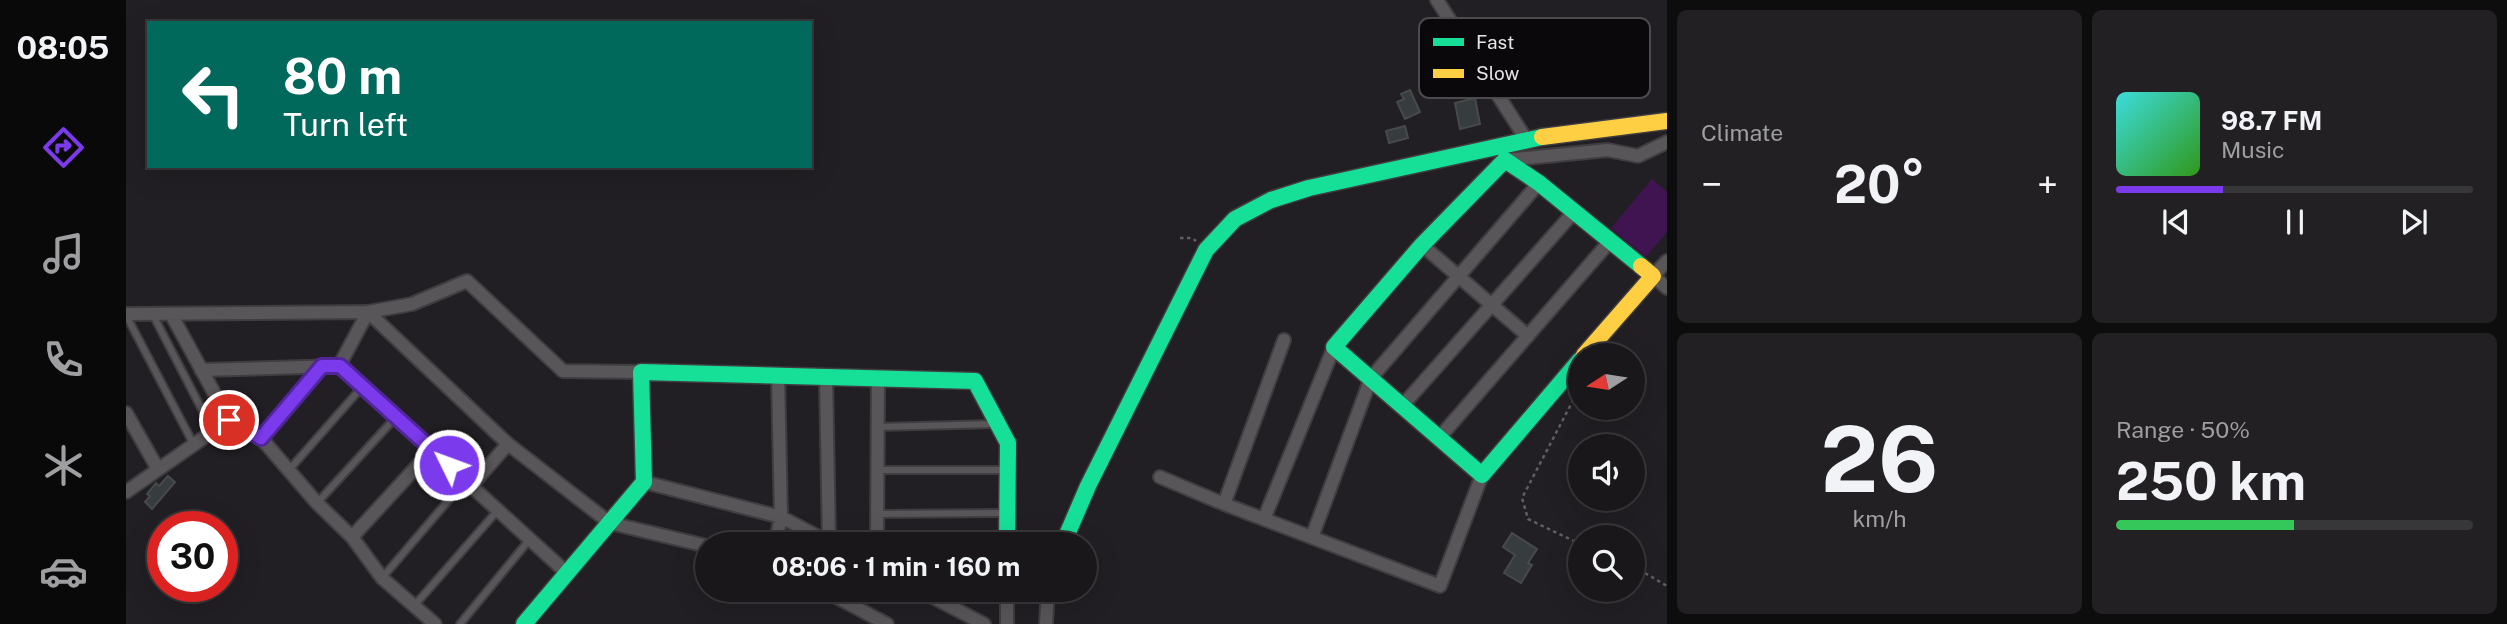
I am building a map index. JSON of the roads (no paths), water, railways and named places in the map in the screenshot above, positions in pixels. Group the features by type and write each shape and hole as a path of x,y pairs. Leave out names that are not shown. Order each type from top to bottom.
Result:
{"street":[{"path":"1437,0 1449,18"},
{"path":"1500,98 1526,139"},
{"path":"1068,532 1088,486 1206,250 1235,219 1271,200 1309,188 1526,139 1667,121"},
{"path":"1264,519 1334,347 1422,245 1505,160 1608,150 1638,156 1667,142"},
{"path":"1505,160 1539,183 1667,288"},
{"path":"1312,537 1370,378 1539,183"},
{"path":"1403,405 1573,213"},
{"path":"1439,438 1611,240"},
{"path":"1422,245 1528,336"},
{"path":"1594,343 1667,261"},
{"path":"126,315 368,312 412,304 467,281 563,371 975,381 1008,443 1007,532"},
{"path":"340,366 368,312"},
{"path":"368,312 508,444 610,523 695,543"},
{"path":"171,314 229,420 261,438 317,503 352,537 382,578 435,624"},
{"path":"1224,504 1284,340"},
{"path":"1334,347 1482,475"},
{"path":"201,370 340,366 567,573"},
{"path":"524,624 644,482 641,372"},
{"path":"1160,477 1440,586 1482,475 1568,374"},
{"path":"778,375 781,517 778,532"},
{"path":"826,377 831,532"},
{"path":"877,532 878,378"},
{"path":"126,413 158,469"},
{"path":"126,492 229,420"},
{"path":"469,483 508,444"},
{"path":"352,537 432,450"},
{"path":"644,482 781,517 810,532"},
{"path":"846,602 887,624"},
{"path":"942,602 984,624"},
{"path":"1007,602 1007,624"},
{"path":"1046,624 1047,602"}],"lane":[{"path":"153,314 213,431"},
{"path":"126,315 194,444"},
{"path":"261,438 322,366"},
{"path":"289,470 363,387"},
{"path":"317,503 396,417"},
{"path":"878,427 998,424"},
{"path":"877,470 1008,470"},
{"path":"382,578 469,483"},
{"path":"415,606 498,510"},
{"path":"877,514 1007,513"},
{"path":"460,624 530,539"}]}
